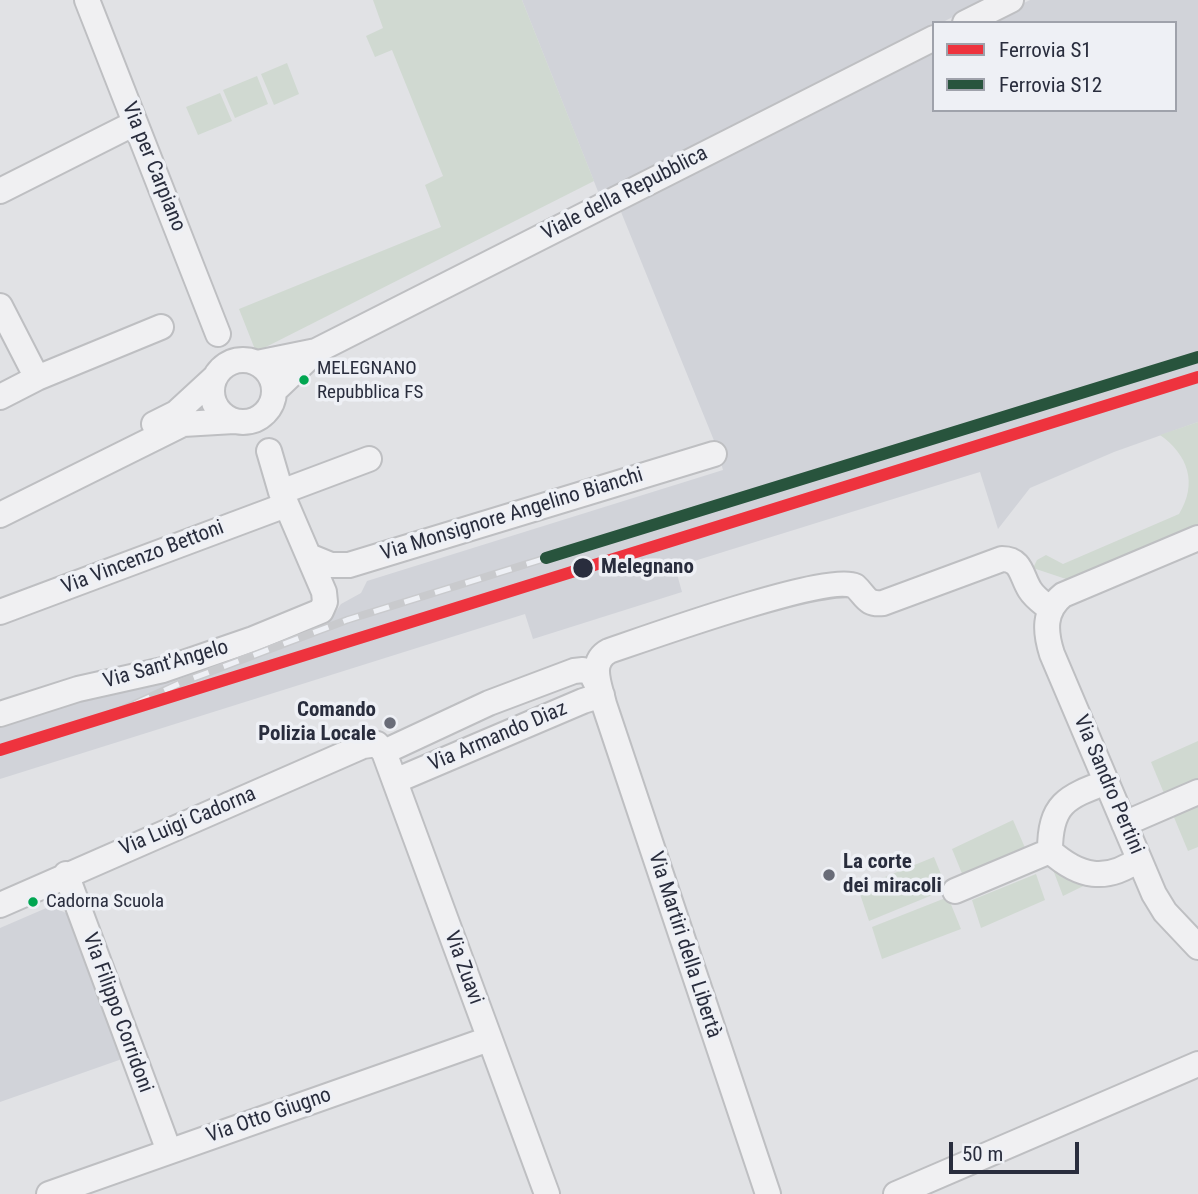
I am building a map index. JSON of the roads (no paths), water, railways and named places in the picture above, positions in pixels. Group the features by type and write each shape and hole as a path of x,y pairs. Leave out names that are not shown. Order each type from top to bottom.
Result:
{"street":[{"name":"Via per Carpiano","path":"87,0 218,334 215,377"},
{"path":"969,21 1011,0"},
{"name":"Viale della Repubblica","path":"0,500 177,412 230,362 253,362 316,351 932,39"},
{"path":"0,191 135,123"},
{"path":"0,306 37,379"},
{"path":"0,397 161,327"},
{"name":"Via per Carpiano","path":"218,334 253,362"},
{"name":"Viale della Repubblica","path":"0,514 183,424 250,422 261,417 273,398 316,351"},
{"path":"253,362 272,379 269,451 284,498 312,563"},
{"path":"215,377 212,395 215,405 221,413 236,422 269,451"},
{"name":"Via Monsignore Angelino Bianchi","path":"312,563 349,565 714,454"},
{"name":"Via Vincenzo Bettoni","path":"0,612 284,498 369,459"},
{"path":"602,695 596,674 603,654 717,614 839,583 855,586 863,598 872,604 883,603 997,560 1011,560 1021,569 1030,591 1050,610 1058,600 1075,589 1198,538"},
{"name":"Via Sant'Angelo","path":"0,714 78,689 153,673 317,613 325,602 324,592 312,563"},
{"name":"Via Sandro Pertini","path":"1050,610 1046,629 1050,649 1139,859 1161,906 1198,947"},
{"name":"Via Armando Diaz","path":"381,748 578,670 587,671 594,676 602,695 395,782"},
{"name":"Via Martiri della Libertà","path":"602,695 697,988 768,1194"},
{"name":"Via Luigi Cadorna","path":"0,905 65,874 363,746 381,748"},
{"name":"Via Zuavi","path":"381,748 547,1194"},
{"path":"1050,851 1052,826 1062,803 1074,794 1107,782"},
{"path":"1124,824 1198,792"},
{"path":"1050,851 1072,868 1090,874 1108,873 1131,865 1139,859"},
{"path":"955,891 1050,851"},
{"name":"Via Filippo Corridoni","path":"65,874 169,1152"},
{"name":"Via Otto Giugno","path":"49,1194 489,1039"},
{"path":"896,1194 1198,1064"}],"railway":[{"path":"106,717 183,682 347,620 546,558"}],"rail line":[{"name":"S12","path":"546,558 1198,357"},
{"name":"S1","path":"0,750 1198,377"}],"place":[{"name":"MELEGNANO Repubblica FS","path":"304,380"},
{"name":"Melegnano","path":"583,568"},
{"name":"Comando Polizia Locale","path":"390,723"},
{"name":"La corte dei miracoli","path":"829,875"},
{"name":"Cadorna Scuola","path":"33,902"}]}
